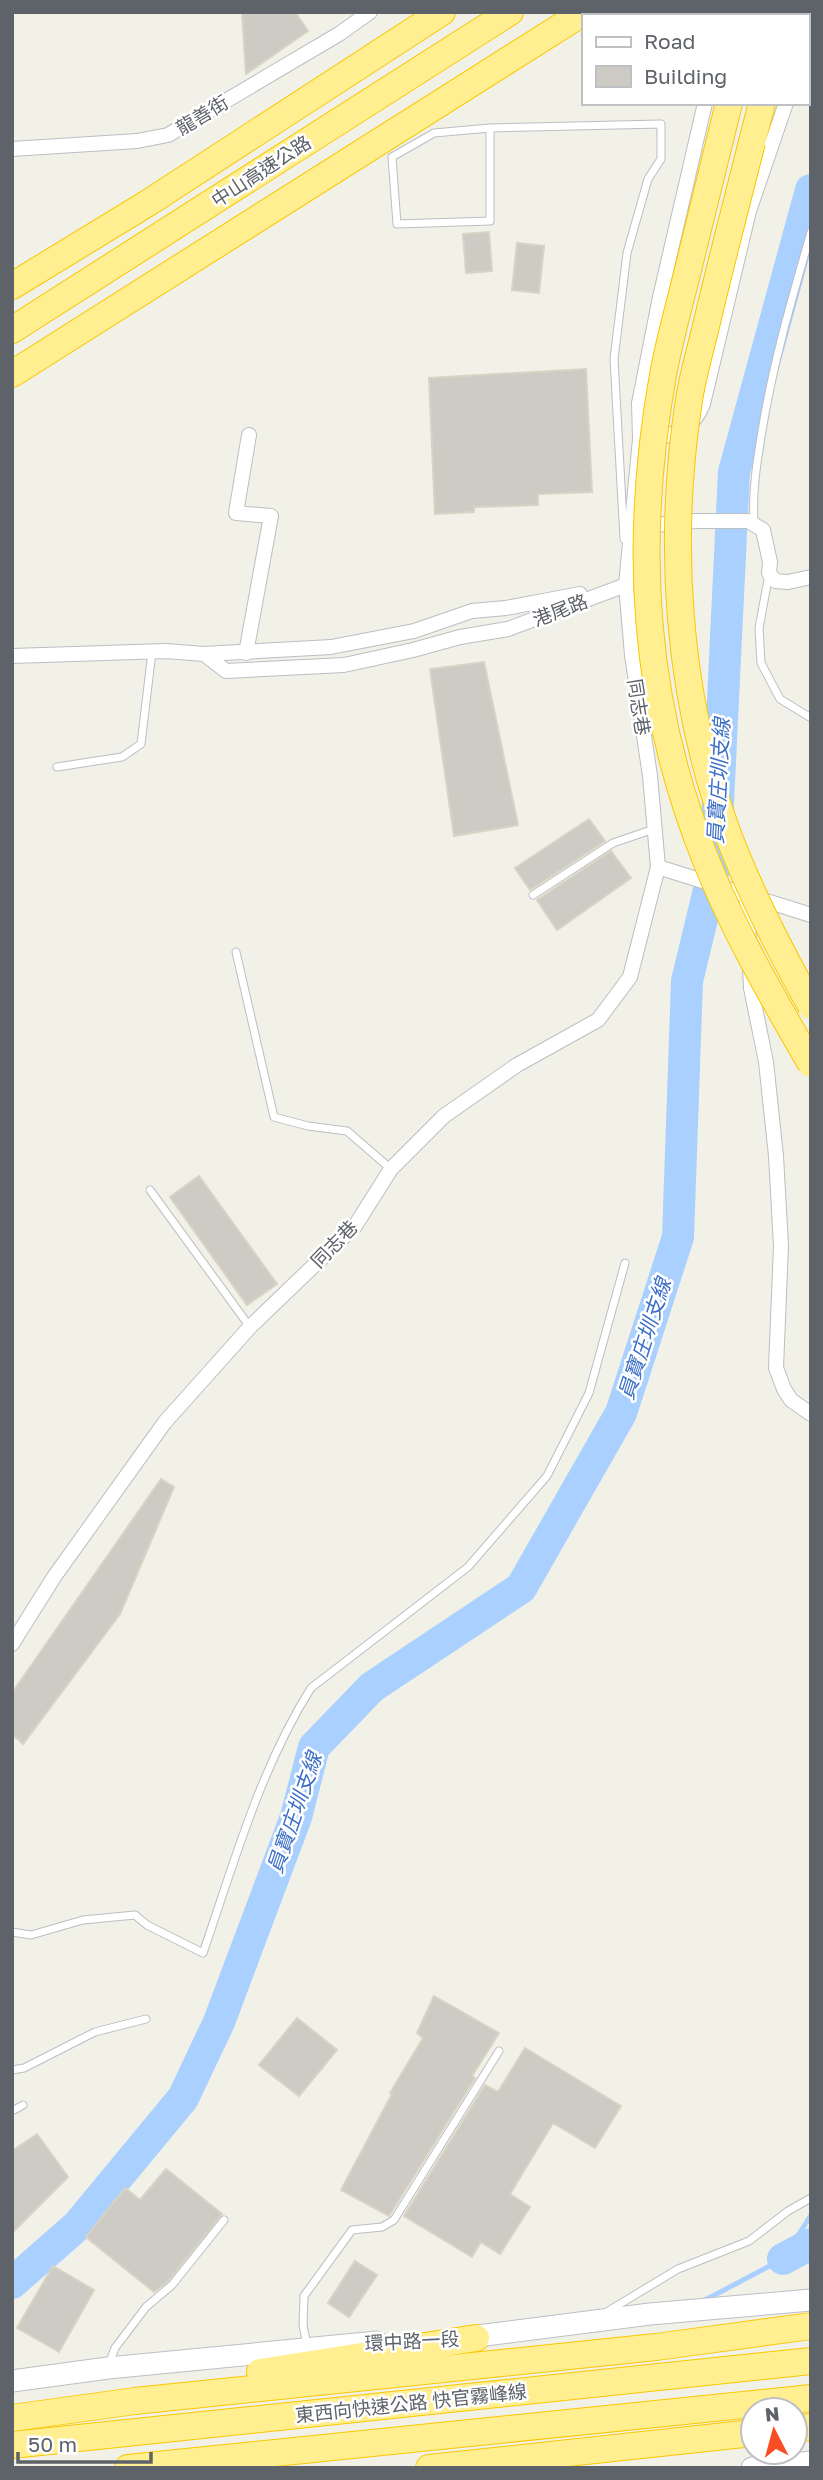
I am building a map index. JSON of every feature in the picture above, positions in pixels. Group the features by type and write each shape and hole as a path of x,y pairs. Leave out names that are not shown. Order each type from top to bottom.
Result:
{"highway":[{"name":"中山高速公路","path":"12,286 149,203 442,12"},
{"name":"中山高速公路","path":"12,330 510,12"},
{"path":"12,374 584,12"},
{"path":"729,105 661,388 648,517 646,583 652,664 675,769 707,863 753,963 811,1064"},
{"path":"761,105 689,398 679,531 681,624 698,728 726,827 777,946 811,1006"},
{"path":"12,2418 135,2401 656,2347 811,2326"},
{"path":"12,2401 115,2386 243,2374 475,2337"},
{"name":"東西向快速公路 快官霧峰線","path":"12,2445 811,2361"},
{"name":"東西向快速公路 快官霧峰線","path":"128,2468 811,2398"},
{"path":"429,2468 739,2435"}],"street":[{"name":"龍善街","path":"12,149 137,141 168,135 339,34 370,12"},
{"path":"204,654 331,647 414,631 472,611 506,608 626,585 640,439 639,404 660,297 705,105"},
{"path":"640,439 668,437 680,432 698,417 704,404 749,211 785,105"},
{"path":"246,653 271,516 236,513 249,435"},
{"path":"632,528 696,521 751,522 763,530 770,562 769,573 775,581 788,582 811,577"},
{"name":"港尾路","path":"12,656 152,652 204,654 226,671 344,665 460,637 508,629 626,585"},
{"name":"同志巷","path":"12,1644 54,1577 165,1422 250,1327 355,1226 391,1169 444,1116 517,1065 598,1020 630,977 658,867 650,776 632,655 626,585"},
{"path":"658,867 811,915"},
{"path":"746,893 751,988 766,1062 776,1156 780,1246 776,1368 791,1399 811,1414"},
{"name":"環中路一段","path":"12,2381 107,2368 405,2339 475,2337 650,2314 811,2300"},
{"path":"752,2468 811,2462"}],"lane":[{"path":"490,128 489,221 397,224 392,157 434,133 490,128 661,124 662,159 649,179 627,253 614,359 626,585"},
{"path":"751,522 752,494 769,390 782,332 811,232"},
{"path":"769,573 759,628 761,663 780,699 811,718"},
{"path":"57,767 122,757 141,744 152,652"},
{"path":"533,895 613,843 655,828"},
{"path":"236,952 274,1117 308,1126 347,1131 391,1169"},
{"path":"150,1190 250,1327"},
{"path":"12,1932 31,1935 83,1920 135,1915 147,1925 203,1953 262,1782 300,1705 311,1688 468,1567 547,1476 589,1393 625,1264"},
{"path":"12,2070 24,2068 95,2032 146,2018"},
{"path":"308,2349 303,2325 304,2296 352,2230 382,2227 394,2220 499,2051"},
{"path":"12,2111 23,2105"},
{"path":"592,2321 678,2269 749,2241 788,2211 811,2198"},
{"path":"107,2368 115,2348 146,2307 172,2285 224,2220"}],"building":[{"path":"242,12 295,12 308,31 246,74"},
{"path":"489,232 492,271 466,273 463,234"},
{"path":"517,243 544,246 539,293 512,290"},
{"path":"586,369 592,492 538,494 538,505 474,507 474,512 435,514 429,378"},
{"path":"484,662 518,825 454,836 430,669"},
{"path":"589,819 605,841 530,890 515,868"},
{"path":"611,851 631,878 557,930 537,900"},
{"path":"199,1176 277,1284 247,1305 170,1197"},
{"path":"161,1479 174,1487 120,1614 23,1744 12,1734 12,1693"},
{"path":"434,1996 499,2033 472,2076 475,2078 389,2216 341,2190 392,2094 390,2093 423,2038 417,2033"},
{"path":"297,2018 337,2050 299,2096 259,2065"},
{"path":"525,2048 621,2106 595,2148 553,2123 510,2194 530,2207 500,2254 481,2242 472,2257 404,2216 485,2085 498,2092"},
{"path":"37,2134 68,2177 12,2233 12,2151"},
{"path":"166,2169 222,2214 168,2281 154,2292 86,2237 125,2188 140,2200"},
{"path":"355,2261 377,2275 349,2317 328,2303"},
{"path":"53,2266 94,2290 59,2352 17,2328"}],"waterway":[{"name":"員寶庄圳支線","path":"12,2283 78,2225 183,2098 219,2022 296,1817 314,1747 372,1687 521,1588 621,1413 678,1237 687,981 715,865 734,472 811,190"},
{"path":"705,2300 783,2259 811,2215"},
{"path":"783,2259 811,2244"}]}
